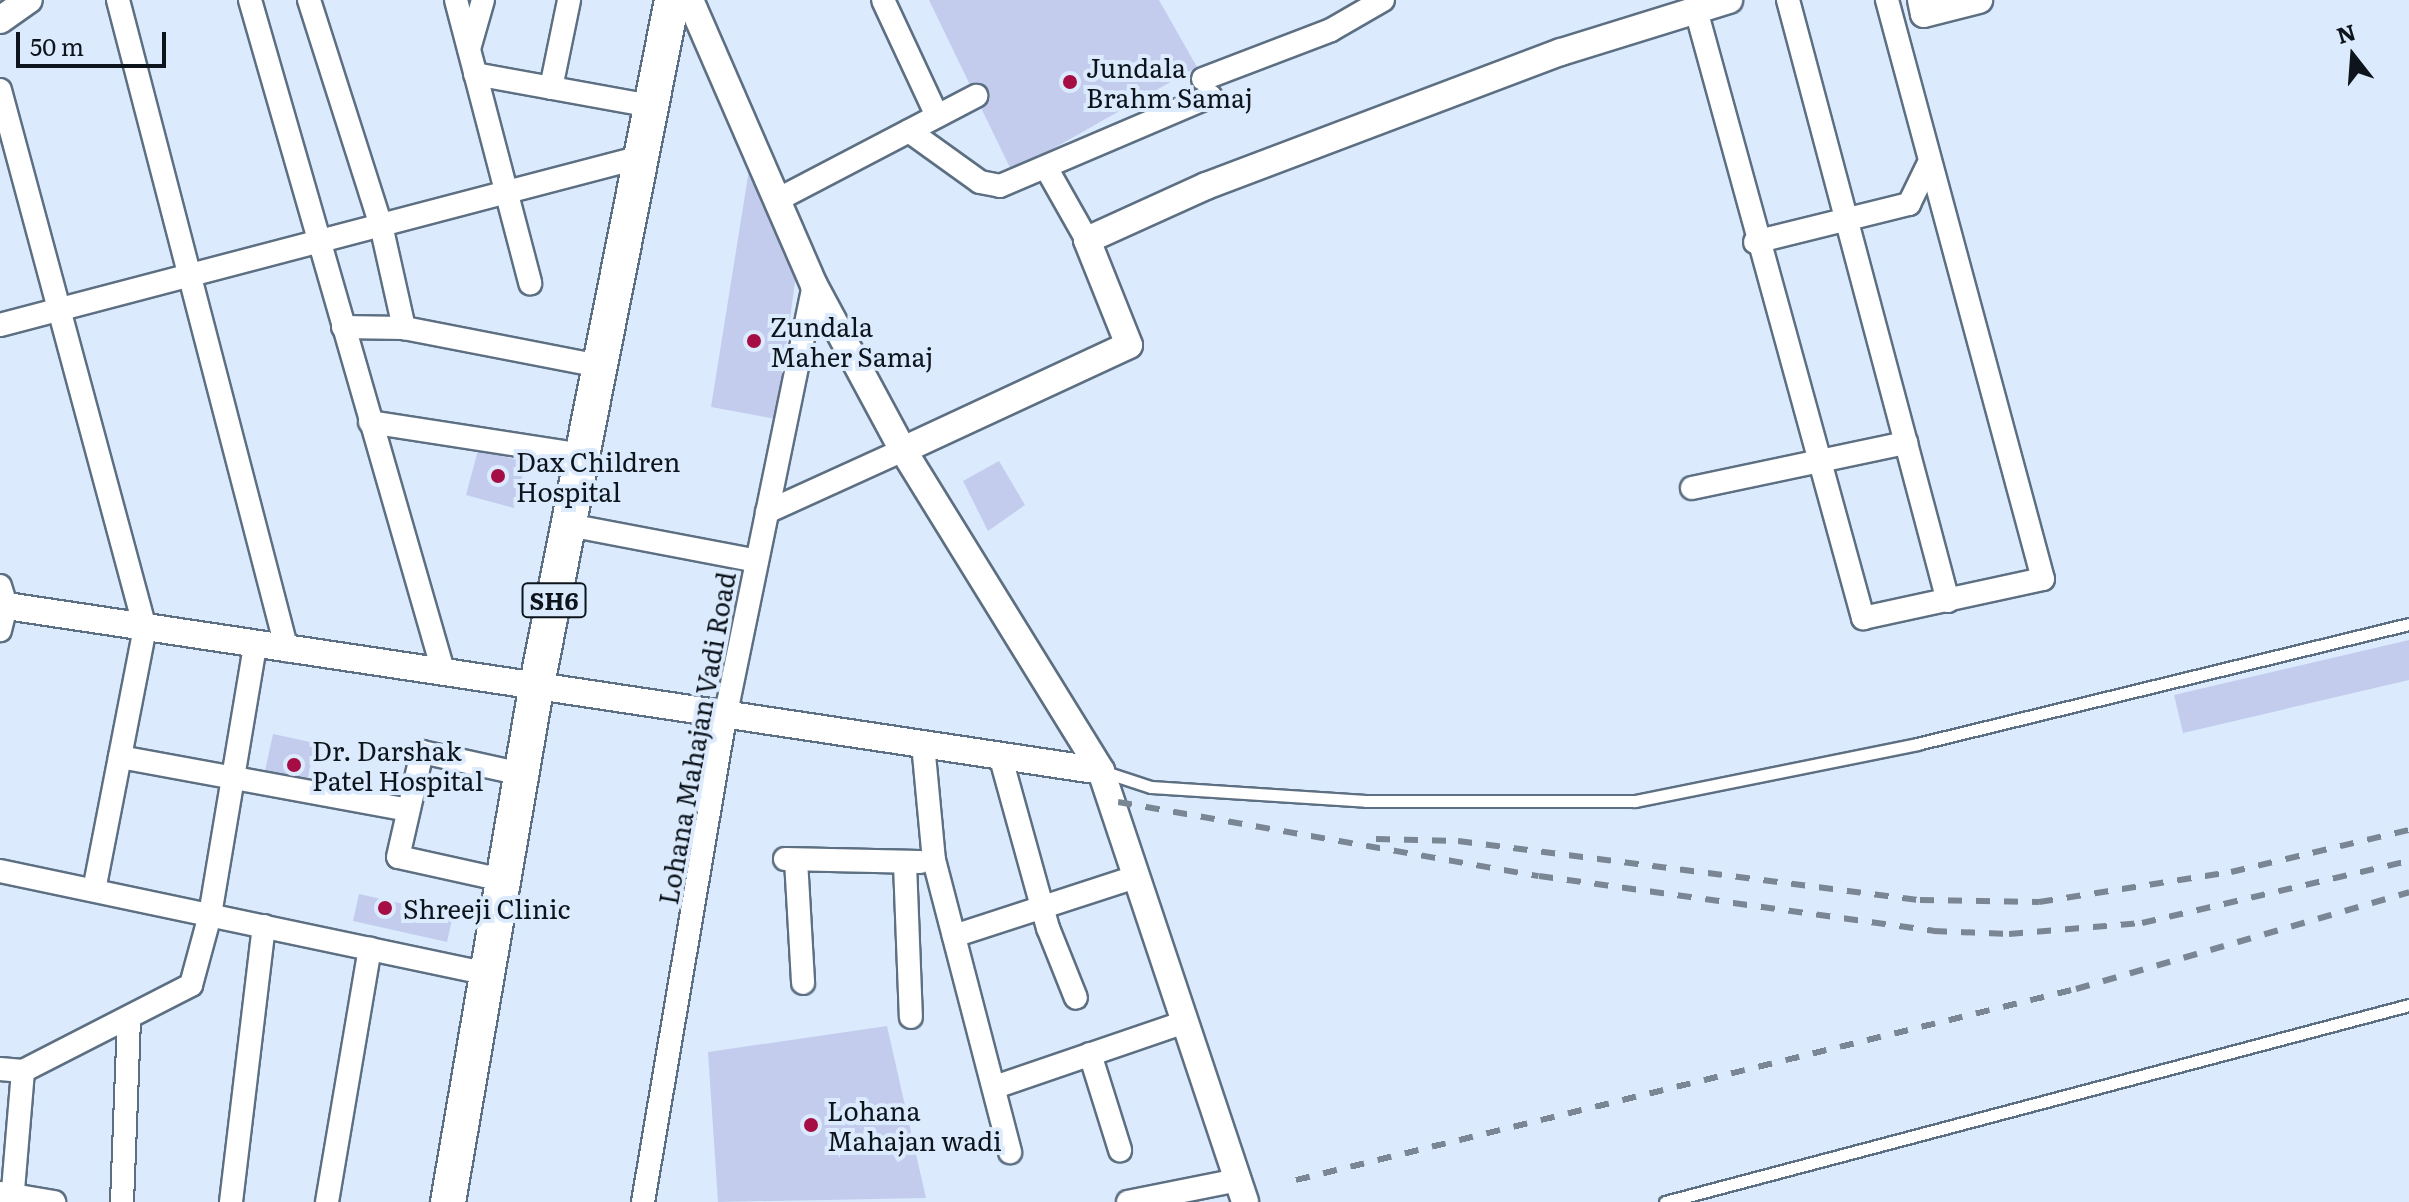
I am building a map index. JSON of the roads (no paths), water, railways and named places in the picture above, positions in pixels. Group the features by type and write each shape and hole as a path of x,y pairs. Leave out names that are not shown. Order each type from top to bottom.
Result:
{"main road":[{"name":"SH6","path":"448,1202 536,689 672,0"}],"street":[{"path":"0,20 29,0"},
{"path":"118,0 287,650"},
{"path":"250,0 317,242 444,674"},
{"path":"309,0 381,225 404,328"},
{"path":"456,0 530,283"},
{"path":"469,51 483,0"},
{"path":"551,88 569,0"},
{"path":"690,0 814,285 903,450 1101,771 1242,1191 1128,1202"},
{"path":"883,0 937,116"},
{"path":"909,131 980,182 1000,186 1048,171 1207,88 1331,30 1383,0"},
{"path":"1087,240 1206,186 1561,52 1729,0"},
{"path":"1788,0 1948,601"},
{"path":"1696,10 1755,242 1863,618 2043,579 1928,165 1887,0"},
{"path":"1921,0 1924,14 1979,0"},
{"path":"475,74 651,106"},
{"path":"0,90 63,309 145,628 94,890"},
{"path":"777,200 976,96"},
{"path":"0,325 641,157"},
{"path":"1755,242 1846,217 1909,204 1928,165"},
{"path":"767,512 1129,345 1087,240 1048,171"},
{"name":"Lohana Mahajan Vadi Road","path":"643,1202 726,713 814,285"},
{"path":"343,327 404,328 600,366"},
{"path":"370,422 582,455"},
{"path":"1692,488 1816,459 1906,443"},
{"path":"569,525 757,561"},
{"path":"1,607 1101,771"},
{"path":"0,1069 23,1071 129,1020 191,985 210,915 255,645"},
{"path":"923,744 934,860 998,1086 1010,1152"},
{"path":"503,880 398,857 422,752 521,774"},
{"path":"1000,755 1076,998"},
{"path":"120,757 408,810"},
{"path":"803,983 791,859 905,864 934,860"},
{"path":"905,864 911,1017"},
{"path":"0,871 487,974"},
{"path":"954,936 1136,877"},
{"path":"231,1202 264,926"},
{"path":"327,1202 370,949"},
{"path":"122,1202 129,1020"},
{"path":"998,1086 1185,1022"},
{"path":"1090,1054 1120,1150"},
{"path":"23,1071 8,1196 54,1202"}],"lane":[{"path":"1101,771 1151,787 1366,801 1635,801 1917,744 2409,624"},
{"path":"1665,1202 2409,1005"}],"railway":[{"path":"1118,802 1539,876 1933,931 2009,934 2142,923 2409,861"},
{"path":"1376,839 1458,841 1920,900 2039,902 2231,872 2409,830"},
{"path":"1296,1180 2076,989 2409,892"}],"place":[{"name":"Jundala Brahm Samaj","path":"1070,82"},
{"name":"Zundala Maher Samaj","path":"754,341"},
{"name":"Dax Children Hospital","path":"498,476"},
{"name":"Dr. Darshak Patel Hospital","path":"294,765"},
{"name":"Shreeji Clinic","path":"385,908"},
{"name":"Lohana Mahajan wadi","path":"811,1125"}]}
